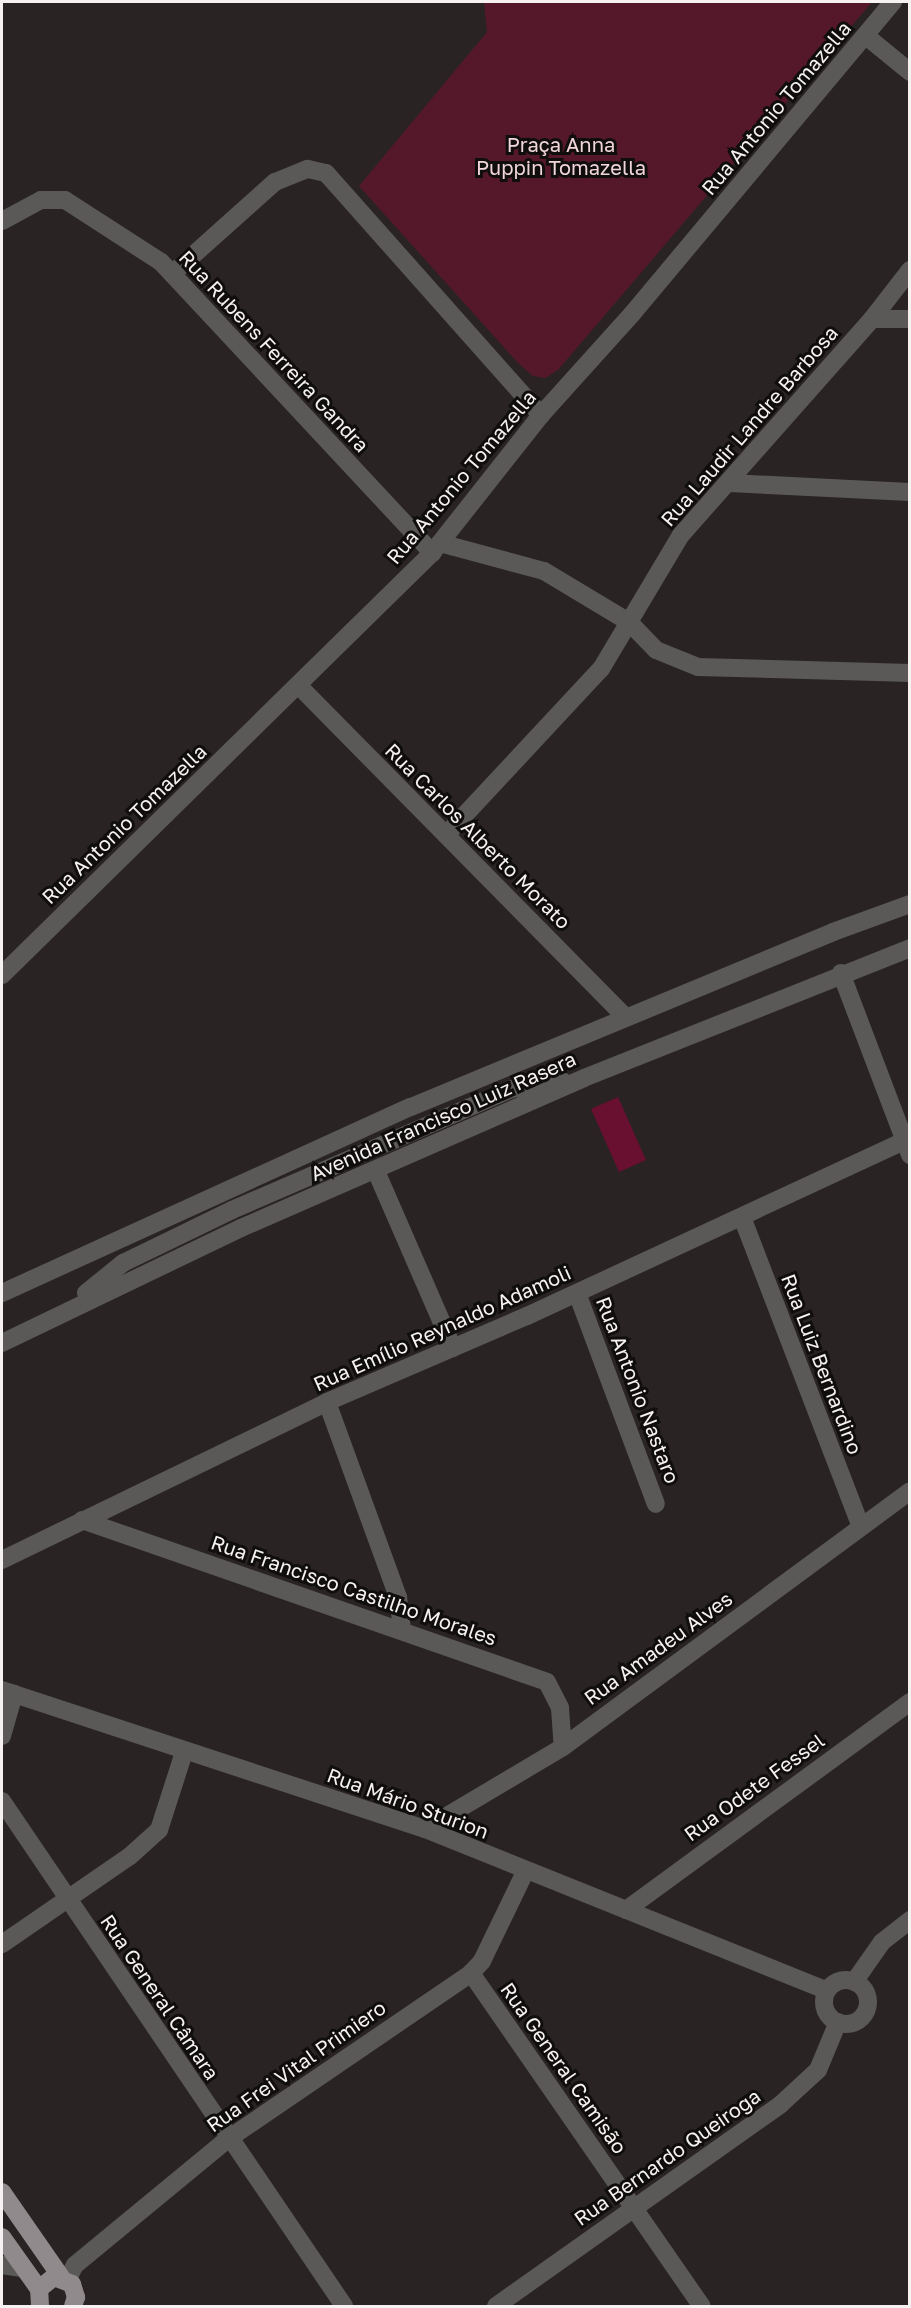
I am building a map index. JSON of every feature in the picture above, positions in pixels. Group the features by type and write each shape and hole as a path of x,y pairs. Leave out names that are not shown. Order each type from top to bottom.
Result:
{"main road":[{"path":"2,2192 75,2290 75,2306"},
{"path":"2,2236 40,2298"},
{"path":"40,2298 48,2279 64,2278"}],"street":[{"name":"Rua Antonio Tomazella","path":"2,975 436,548 541,415 632,314 893,2"},
{"path":"866,36 909,72"},
{"path":"171,274 275,182 308,169 326,173 541,415"},
{"name":"Rua Rubens Ferreira Gandra","path":"2,221 41,200 65,200 160,262 436,548"},
{"name":"Rua Laudir Landre Barbosa","path":"446,835 601,669 681,535 721,487 730,483 872,319 909,270"},
{"path":"872,319 909,319"},
{"path":"730,483 909,492"},
{"path":"436,548 544,571 629,622 656,650 698,667 909,673"},
{"name":"Rua Carlos Alberto Morato","path":"298,685 626,1018"},
{"name":"Avenida Francisco Luiz Rasera","path":"2,1293 390,1116 909,904"},
{"name":"Avenida Francisco Luiz Rasera","path":"2,1343 61,1312 241,1228 376,1171 584,1078 841,973 909,948"},
{"path":"841,973 907,1148"},
{"path":"61,1312 123,1263 232,1210 511,1089 584,1078"},
{"name":"Rua Emílio Reynaldo Adamoli","path":"2,1560 327,1402 577,1293 742,1217 907,1148"},
{"path":"376,1171 453,1348"},
{"name":"Rua Luiz Bernardino","path":"742,1217 861,1527"},
{"name":"Rua Antonio Nastaro","path":"577,1293 656,1504"},
{"path":"327,1402 398,1597 402,1631"},
{"name":"Rua Amadeu Alves","path":"424,1829 563,1747 909,1491"},
{"name":"Rua Francisco Castilho Morales","path":"82,1520 547,1682 560,1708 563,1747"},
{"path":"2,1736 8,1692"},
{"name":"Rua Mário Sturion","path":"8,1692 184,1752 424,1829 525,1872 827,1991"},
{"name":"Rua Odete Fessel","path":"626,1910 909,1702"},
{"path":"2,1944 130,1856 159,1830 184,1752"},
{"name":"Rua General Câmara","path":"2,1801 228,2139 344,2307"},
{"name":"Rua Frei Vital Primiero","path":"64,2278 75,2265 228,2139 471,1973 482,1961 525,1872"},
{"path":"854,1982 882,1942 909,1920"},
{"name":"Rua General Camisão","path":"471,1973 702,2307"},
{"path":"839,1982 854,1982 865,1992 864,2014 853,2023 838,2022 826,2012 827,1991 839,1982"},
{"name":"Rua Bernardo Queiroga","path":"496,2307 808,2080 818,2070 838,2022"},
{"path":"2,2265 22,2268"}],"green space":[{"name":"Praça Anna Puppin Tomazella","path":"484,2 872,2 558,370 545,378 533,376 518,363 359,186 487,32"}],"building":[{"path":"618,1097 646,1160 619,1172 591,1109"}]}
